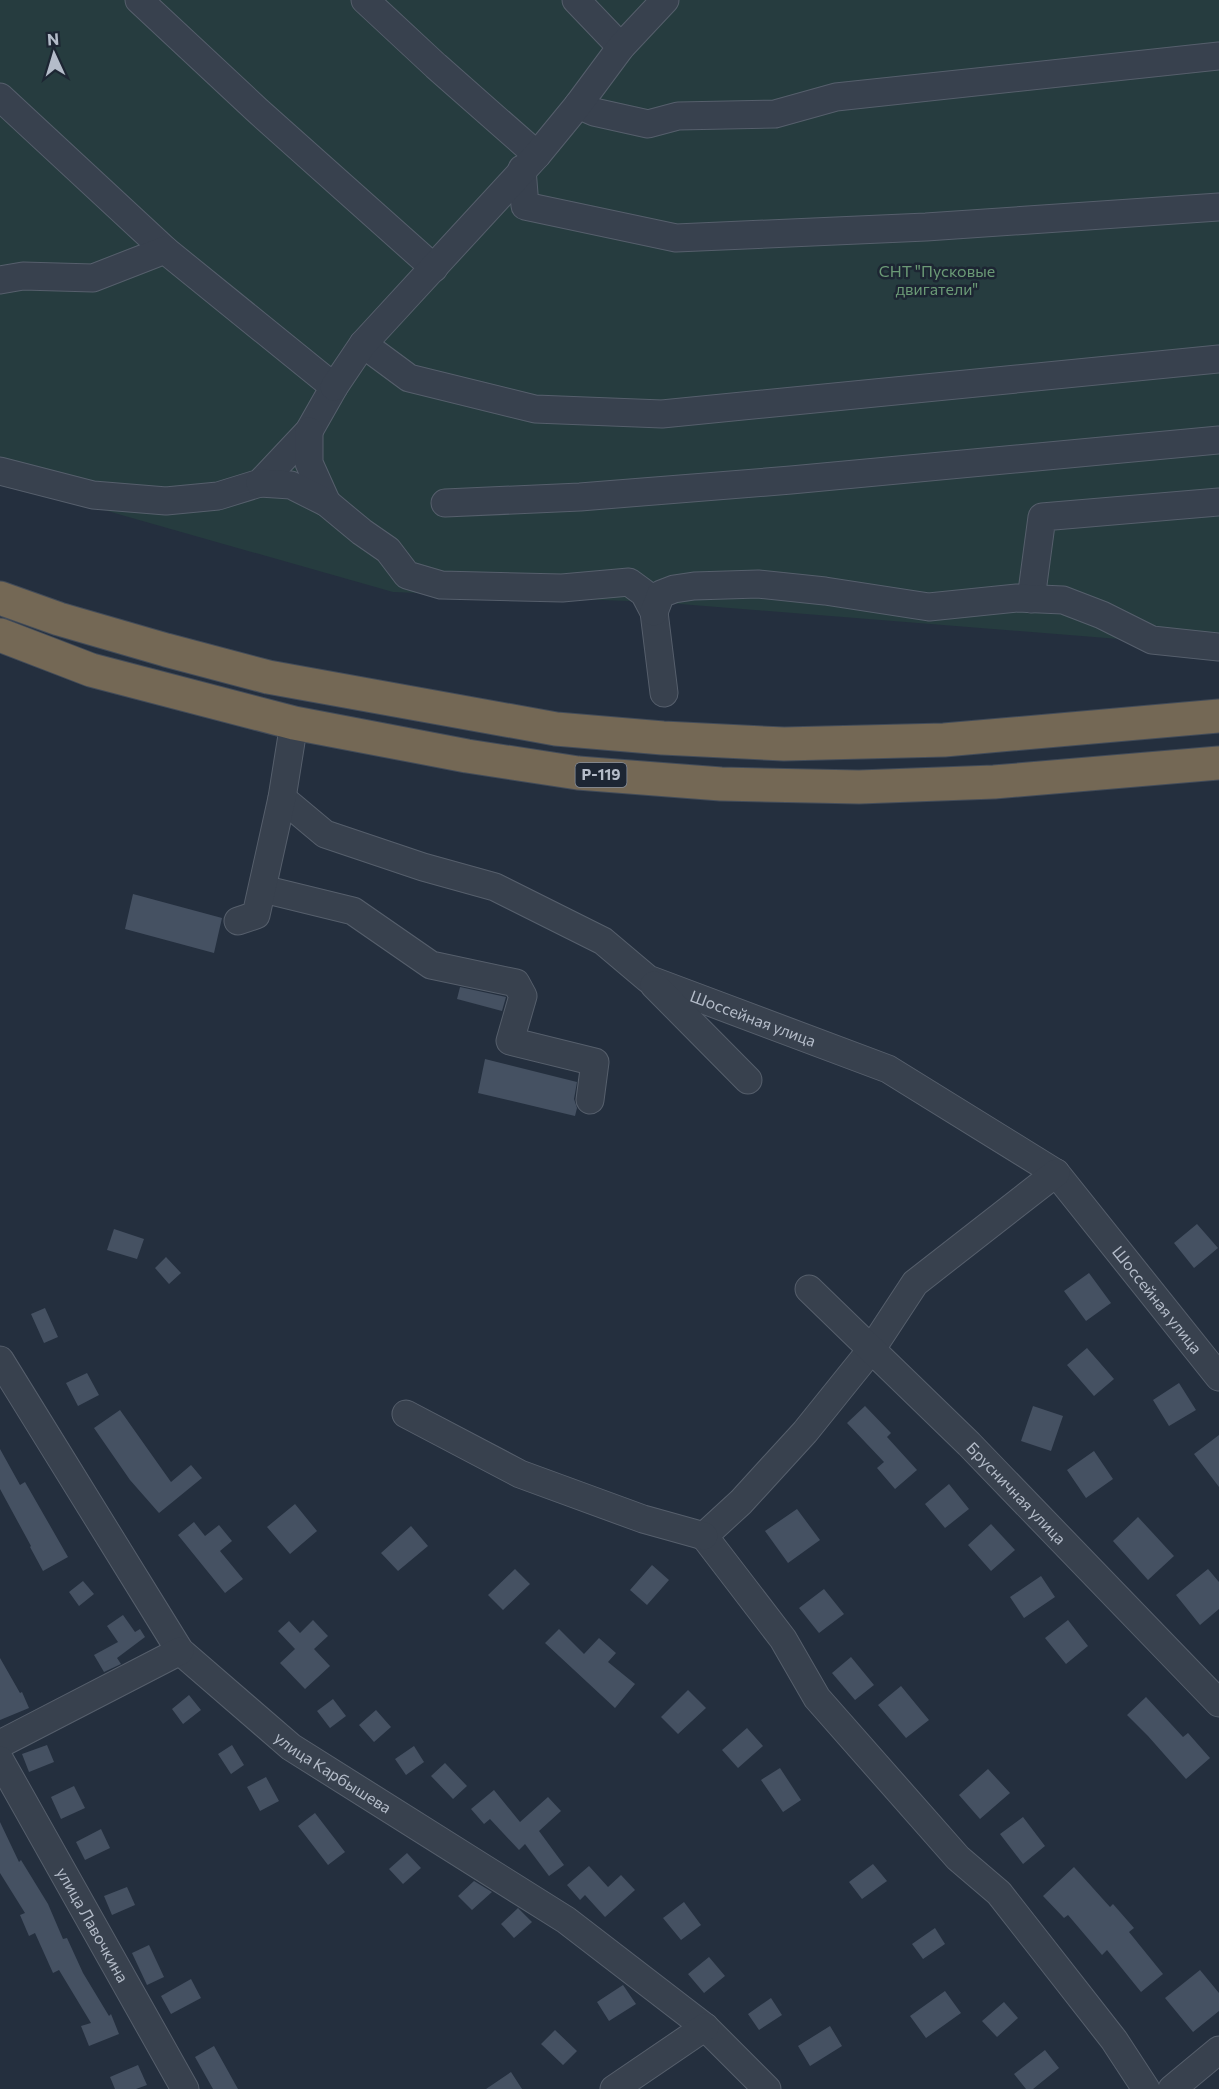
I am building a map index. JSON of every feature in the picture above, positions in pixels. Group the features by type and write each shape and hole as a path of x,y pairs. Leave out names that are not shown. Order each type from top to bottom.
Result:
{"highway":[{"path":"0,598 91,628 268,677 556,729 663,738 784,744 944,740 1219,716"},
{"name":"Р-119","path":"0,635 91,670 294,723 466,756 578,773 721,784 858,787 994,782 1219,763"}],"street":[{"path":"139,0 256,110 434,268"},
{"path":"364,0 436,66 529,162 525,206 676,238 926,227 1219,207"},
{"path":"576,0 621,47"},
{"path":"260,483 309,431 333,387 363,344 529,162 578,105 621,47 665,0"},
{"path":"578,105 594,112 648,124 678,116 775,114 836,97 1219,56"},
{"path":"0,97 165,250 333,387"},
{"path":"0,280 23,276 93,278 165,250"},
{"path":"363,344 409,378 535,410 662,414 1219,359"},
{"path":"309,431 309,463 327,503"},
{"path":"445,503 591,496 803,479 1219,440"},
{"path":"0,471 93,495 166,501 218,496 260,483 291,485 327,503 388,550 407,575 441,585 562,588 629,582 644,593 654,612 664,693"},
{"path":"1031,599 1042,517 1219,502"},
{"path":"654,612 661,594 674,589 694,586 758,584 825,591 929,607 1017,598 1063,600 1102,615 1152,640 1219,647"},
{"path":"238,921 256,915 282,798 294,723"},
{"name":"Шоссейная улица","path":"282,798 325,834 423,867 495,887 603,941 648,979 888,1069 1056,1173 1219,1377"},
{"path":"263,889 353,911 431,965 516,983 523,996 510,1041 595,1062 590,1100"},
{"path":"648,979 748,1080"},
{"path":"704,1536 741,1502 805,1432 871,1350 915,1283 1056,1173"},
{"name":"Брусничная улица","path":"809,1290 969,1444 1219,1703"},
{"name":"улица Карбышева","path":"0,1360 180,1651 291,1747 566,1920 705,2027 767,2089"},
{"path":"406,1414 520,1474 643,1519 704,1536 783,1639 817,1698 958,1858 999,1893 1114,2040 1146,2089"},
{"path":"0,1744 180,1651"},
{"name":"улица Лавочкина","path":"0,1760 185,2089"},
{"path":"614,2089 705,2027"},
{"path":"1172,2089 1219,2050"}],"green space":[{"name":"СНТ \"Пусковые двигатели\"","path":"0,0 1219,0 1219,647 655,602 393,592 0,478"}],"building":[{"path":"133,894 222,918 214,953 125,929"},
{"path":"460,987 506,997 502,1011 457,999"},
{"path":"485,1059 577,1082 574,1099 577,1108 575,1116 478,1093"},
{"path":"1197,1224 1218,1248 1194,1268 1174,1243"},
{"path":"114,1229 144,1239 137,1259 107,1250"},
{"path":"166,1257 181,1273 169,1284 155,1268"},
{"path":"1089,1273 1111,1303 1086,1321 1064,1291"},
{"path":"45,1308 58,1337 44,1343 31,1314"},
{"path":"1087,1348 1114,1379 1094,1396 1067,1365"},
{"path":"87,1373 99,1395 78,1406 66,1383"},
{"path":"1179,1383 1196,1410 1169,1426 1153,1400"},
{"path":"865,1406 891,1433 887,1437 917,1470 895,1489 877,1468 884,1462 847,1423"},
{"path":"1033,1406 1063,1416 1051,1451 1021,1441"},
{"path":"120,1410 171,1482 191,1465 202,1478 159,1513 130,1480 94,1428"},
{"path":"1219,1435 1219,1487 1194,1454"},
{"path":"0,1449 20,1485 25,1482 68,1557 43,1571 0,1489"},
{"path":"1094,1451 1113,1479 1086,1498 1067,1470"},
{"path":"949,1484 969,1509 945,1528 925,1504"},
{"path":"295,1504 317,1531 290,1554 267,1527"},
{"path":"797,1509 820,1540 788,1563 765,1531"},
{"path":"1138,1517 1174,1556 1148,1580 1113,1541"},
{"path":"194,1522 205,1536 219,1525 232,1541 220,1551 243,1579 225,1593 178,1535"},
{"path":"991,1524 1015,1550 991,1571 968,1545"},
{"path":"411,1526 428,1546 398,1571 381,1553"},
{"path":"652,1565 669,1580 647,1605 630,1590"},
{"path":"515,1569 530,1584 503,1610 488,1595"},
{"path":"1208,1569 1219,1582 1219,1609 1200,1625 1176,1595"},
{"path":"1041,1576 1055,1597 1024,1618 1010,1597"},
{"path":"83,1581 94,1594 79,1606 69,1592"},
{"path":"824,1589 844,1614 819,1633 799,1608"},
{"path":"123,1615 135,1632 140,1629 145,1637 117,1658 121,1664 104,1672 94,1655 118,1642 107,1626"},
{"path":"313,1620 328,1636 314,1649 330,1666 305,1689 280,1663 295,1649 278,1631 289,1621 300,1633"},
{"path":"1068,1620 1088,1646 1066,1664 1045,1638"},
{"path":"559,1629 584,1654 599,1638 616,1653 608,1662 635,1684 615,1708 545,1643"},
{"path":"851,1657 874,1685 855,1700 832,1673"},
{"path":"0,1658 20,1693 22,1692 29,1708 0,1720"},
{"path":"901,1686 929,1720 906,1738 878,1705"},
{"path":"688,1690 706,1708 678,1734 661,1717"},
{"path":"189,1695 201,1710 183,1724 172,1709"},
{"path":"1146,1697 1183,1737 1188,1733 1210,1758 1186,1779 1127,1715"},
{"path":"333,1699 346,1716 330,1728 317,1711"},
{"path":"376,1710 391,1727 374,1742 359,1725"},
{"path":"747,1728 763,1746 738,1768 722,1750"},
{"path":"47,1745 54,1762 29,1772 22,1754"},
{"path":"232,1745 244,1765 231,1774 218,1754"},
{"path":"414,1746 424,1762 406,1775 395,1759"},
{"path":"445,1763 467,1786 453,1799 431,1776"},
{"path":"780,1768 801,1800 783,1812 761,1780"},
{"path":"988,1769 1010,1793 980,1819 959,1795"},
{"path":"266,1777 279,1801 260,1811 247,1787"},
{"path":"74,1786 85,1808 61,1819 51,1797"},
{"path":"494,1790 520,1822 548,1797 561,1811 539,1831 564,1865 549,1876 525,1844 519,1850 490,1819 484,1824 471,1809"},
{"path":"315,1813 345,1852 328,1865 298,1826"},
{"path":"1023,1817 1045,1846 1023,1864 1000,1834"},
{"path":"0,1822 19,1862 21,1860 48,1904 63,1939 67,1938 83,1973 109,2016 111,2014 119,2034 89,2046 81,2026 91,2023 59,1970 53,1973 35,1933 29,1936 20,1915 25,1913 0,1873"},
{"path":"101,1829 110,1848 85,1860 76,1842"},
{"path":"407,1853 421,1868 403,1884 389,1869"},
{"path":"873,1864 887,1881 862,1899 849,1882"},
{"path":"589,1866 608,1887 621,1875 635,1890 605,1917 585,1895 580,1900 567,1885"},
{"path":"1074,1867 1110,1907 1113,1904 1134,1928 1129,1932 1163,1974 1141,1992 1107,1950 1102,1955 1068,1915 1064,1918 1043,1896"},
{"path":"474,1881 492,1892 472,1910 458,1896"},
{"path":"127,1887 135,1905 112,1915 104,1896"},
{"path":"684,1902 701,1925 681,1940 663,1918"},
{"path":"518,1908 532,1922 514,1938 501,1924"},
{"path":"935,1928 945,1944 923,1959 912,1944"},
{"path":"149,1945 164,1977 147,1985 132,1953"},
{"path":"709,1957 725,1976 704,1993 688,1974"},
{"path":"1200,1970 1219,1993 1219,2011 1193,2032 1165,1998"},
{"path":"191,1979 201,1998 171,2014 161,1996"},
{"path":"623,1985 636,2004 609,2021 597,2002"},
{"path":"945,1991 961,2013 926,2038 910,2016"},
{"path":"771,1998 782,2015 759,2030 748,2014"},
{"path":"1004,2002 1018,2018 997,2037 982,2021"},
{"path":"830,2026 842,2046 810,2066 798,2046"},
{"path":"555,2030 577,2051 563,2065 541,2044"},
{"path":"214,2046 238,2089 213,2089 195,2057"},
{"path":"1045,2050 1059,2068 1033,2089 1026,2089 1014,2074"},
{"path":"138,2065 147,2085 136,2089 115,2089 110,2077"},
{"path":"511,2072 522,2089 486,2089"}]}
